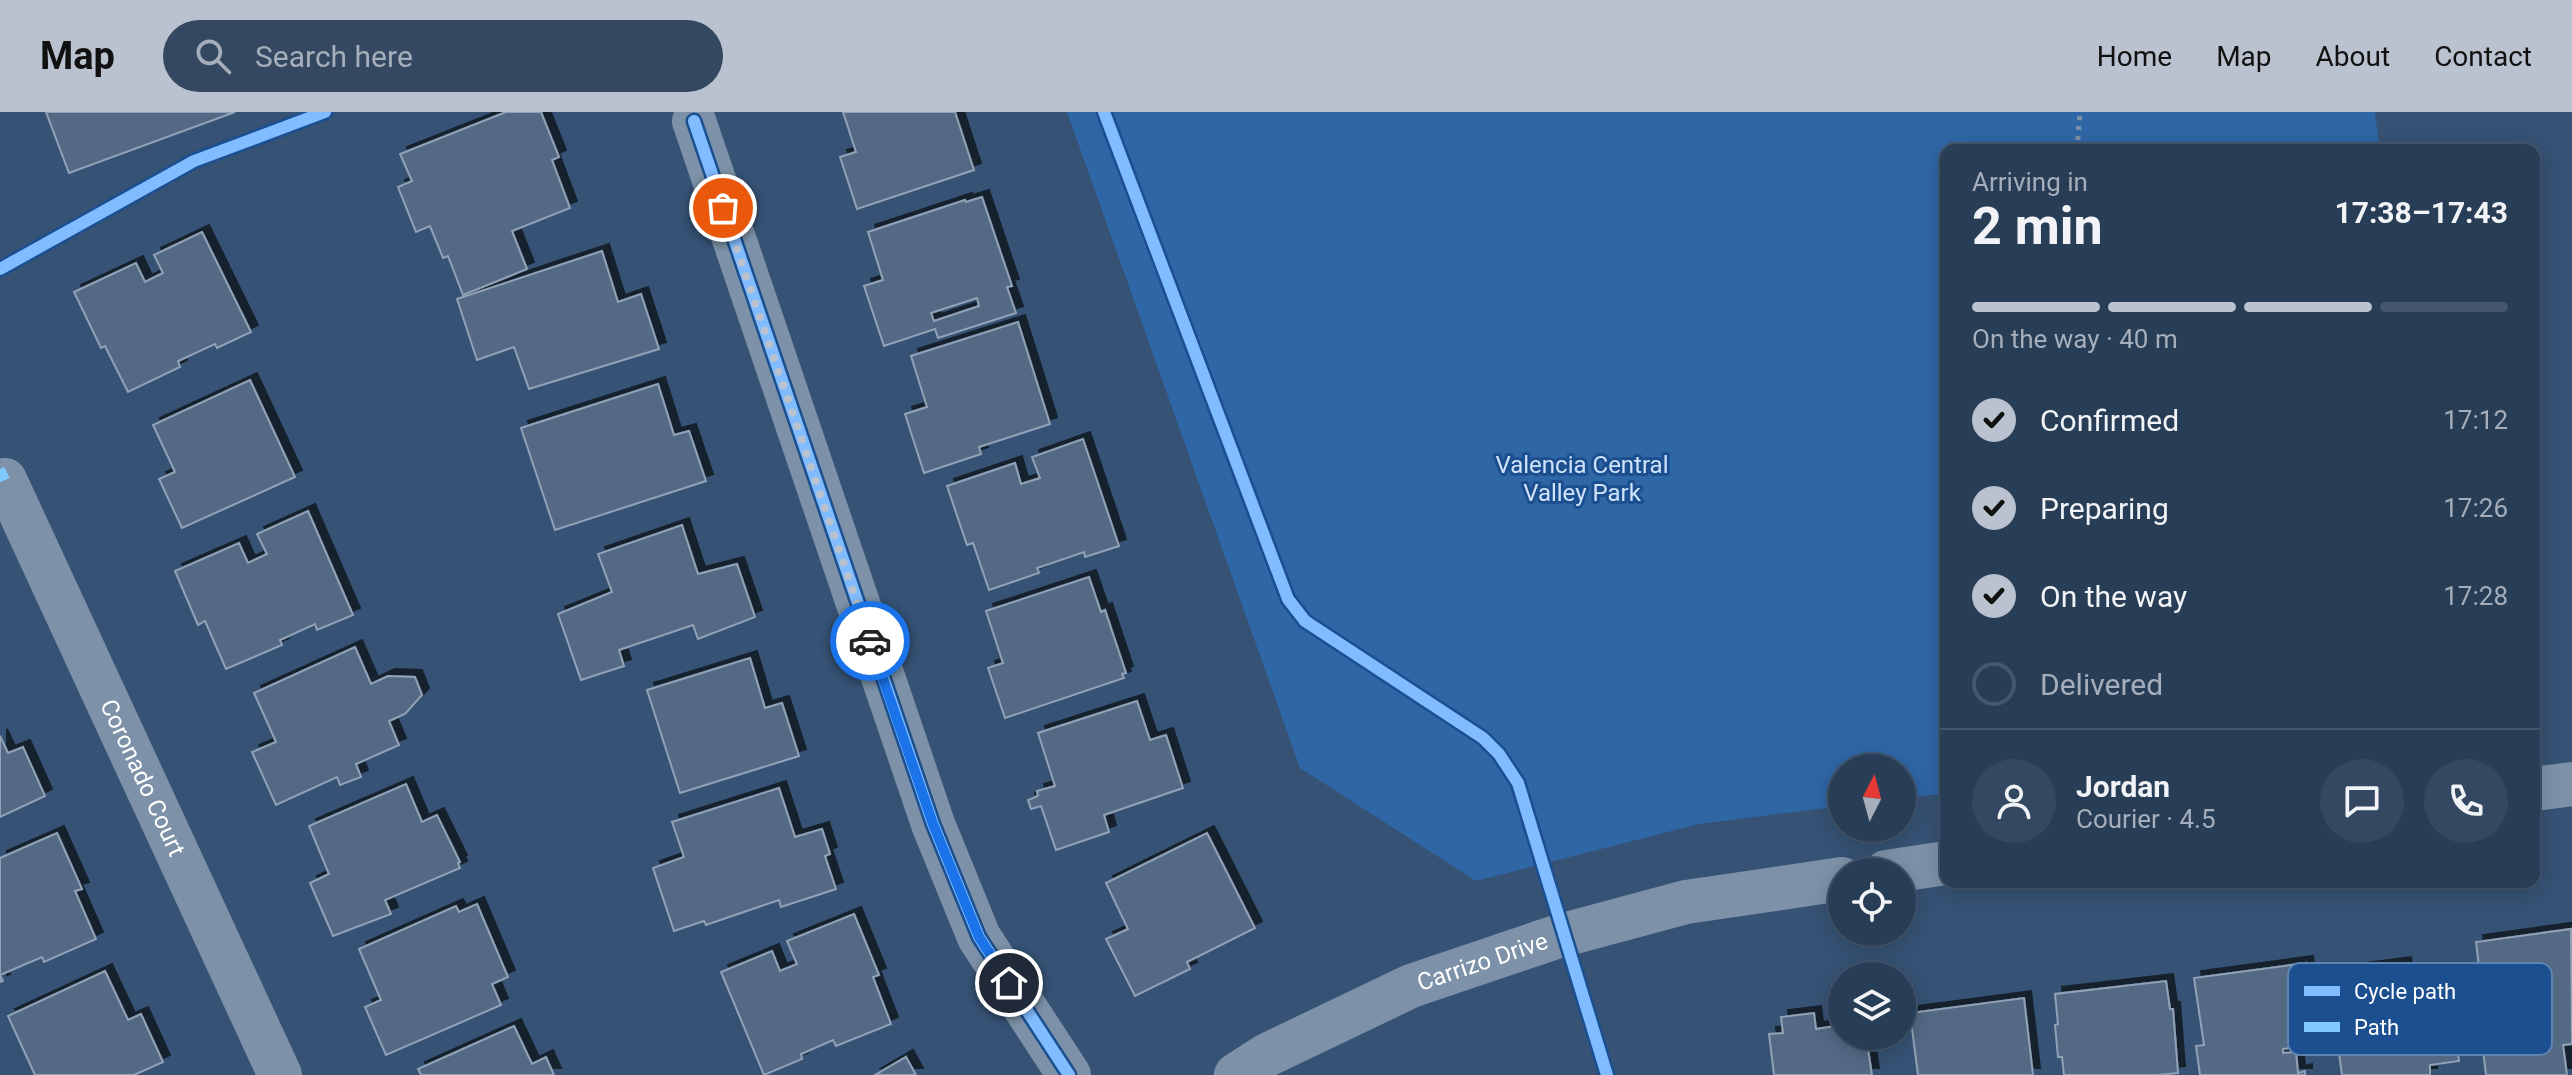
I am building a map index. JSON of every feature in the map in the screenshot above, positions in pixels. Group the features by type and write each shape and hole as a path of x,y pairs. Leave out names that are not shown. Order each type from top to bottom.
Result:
{"street":[{"path":"694,121 933,824 979,937 1069,1075"},
{"name":"Coronado Court","path":"5,480 280,1075"},
{"path":"2540,788 2572,784"},
{"path":"1916,868 1940,864"},
{"name":"Carrizo Drive","path":"1236,1075 1267,1055 1411,986 1556,937 1686,902 1828,881"}],"path":[{"path":"0,269 194,161 325,112"},
{"path":"1104,112 1288,599 1305,621 1483,738 1499,754 1518,783 1606,1074"},
{"path":"2077,144 2080,112"}],"green space":[{"name":"Valencia Central Valley Park","path":"1067,112 2375,112 2379,144 1940,144 1940,794 1916,797 1916,754 1828,754 1828,808 1699,824 1476,881 1300,768"}],"building":[{"path":"46,112 235,112 69,173"},
{"path":"506,112 541,112 559,157 552,160 570,208 512,231 527,269 463,295 448,256 443,258 430,226 416,232 398,187 412,181 400,154"},
{"path":"843,112 955,112 974,170 857,209 840,157 856,152"},
{"path":"982,197 1012,286 1007,287 1016,313 938,338 935,329 884,346 864,286 883,280 868,232","holes":["977,298 979,306 934,321 931,313"]},
{"path":"202,232 251,332 178,361 180,367 128,392 105,346 101,348 74,292 136,263 145,282 163,273 154,255"},
{"path":"602,251 618,302 641,294 659,349 529,389 514,347 477,360 457,299"},
{"path":"1018,322 1050,424 979,447 981,454 924,473 905,414 927,407 911,356"},
{"path":"250,380 295,477 182,528 159,479 175,472 153,425"},
{"path":"658,384 674,435 689,431 706,481 555,530 521,428"},
{"path":"1083,439 1119,546 1085,557 1084,552 1037,568 1039,573 989,590 973,543 967,545 947,486 1015,463 1021,484 1040,478 1032,457"},
{"path":"308,511 353,615 317,630 315,624 280,640 282,645 226,669 205,621 198,625 175,571 239,543 248,563 267,554 257,534"},
{"path":"682,525 698,574 737,564 755,617 698,639 693,625 619,650 624,666 581,680 558,614 612,592 598,554"},
{"path":"1089,577 1101,612 1105,610 1126,673 1122,674 1124,678 1005,718 988,668 1003,663 986,611"},
{"path":"355,647 371,684 388,676 415,677 422,695 405,714 389,721 399,745 356,764 361,777 340,785 337,777 276,805 252,752 276,742 254,693"},
{"path":"750,658 765,708 782,703 799,756 680,793 647,690"},
{"path":"1137,701 1150,740 1166,735 1183,788 1104,815 1109,832 1056,850 1041,806 1031,809 1028,800 1038,796 1037,791 1055,786 1038,733"},
{"path":"0,736 8,753 23,747 45,796 0,817"},
{"path":"406,784 422,822 437,815 460,868 385,900 391,914 333,936 310,883 329,874 309,826"},
{"path":"779,788 795,837 822,829 830,854 825,856 836,889 781,907 779,900 706,925 704,921 674,931 653,868 684,857 672,822"},
{"path":"57,833 82,889 75,891 96,939 44,962 42,957 0,975 0,858"},
{"path":"1207,833 1255,928 1187,962 1190,969 1135,996 1106,939 1128,929 1106,883"},
{"path":"477,904 508,977 492,984 501,1005 386,1055 365,1007 381,1000 359,949 456,906 459,912"},
{"path":"854,914 879,975 873,977 891,1024 836,1046 833,1040 801,1054 802,1059 764,1075 721,972 772,951 780,971 797,964 787,941"},
{"path":"2571,929 2572,1044 2563,1045 2567,1075 2486,1075 2484,1055 2552,1055 2552,963 2479,963 2476,942"},
{"path":"2288,965 2288,1048 2283,1049 2283,1053 2296,1055 2298,1073 2305,1071 2305,1075 2200,1075 2196,1046 2204,1045 2194,978"},
{"path":"105,971 128,1020 141,1014 163,1062 134,1075 35,1075 8,1016"},
{"path":"2166,981 2170,1009 2173,1009 2178,1073 2064,1075 2062,1057 2058,1057 2055,994"},
{"path":"2024,998 2033,1075 1918,1075 1915,1050 1916,1012"},
{"path":"1814,1013 1816,1029 1828,1027 1828,1050 1868,1050 1872,1075 1774,1075 1769,1034 1783,1033 1781,1017"},
{"path":"514,1026 532,1064 546,1057 554,1075 421,1075 418,1069"},
{"path":"2339,1055 2458,1055 2459,1061 2430,1065 2430,1075 2342,1075"},
{"path":"906,1057 916,1075 875,1075"}],"marked path":[{"path":"0,469 5,480"}],"cycle path":[{"path":"0,269 194,161 325,112"},
{"path":"1104,112 1288,599 1305,621 1483,738 1499,754 1518,783 1607,1075"},
{"path":"694,121 933,824 979,937 1069,1075"}],"way so far":[{"path":"723,208 870,641"}],"route":[{"path":"870,641 933,824 979,937 1009,983"}]}
